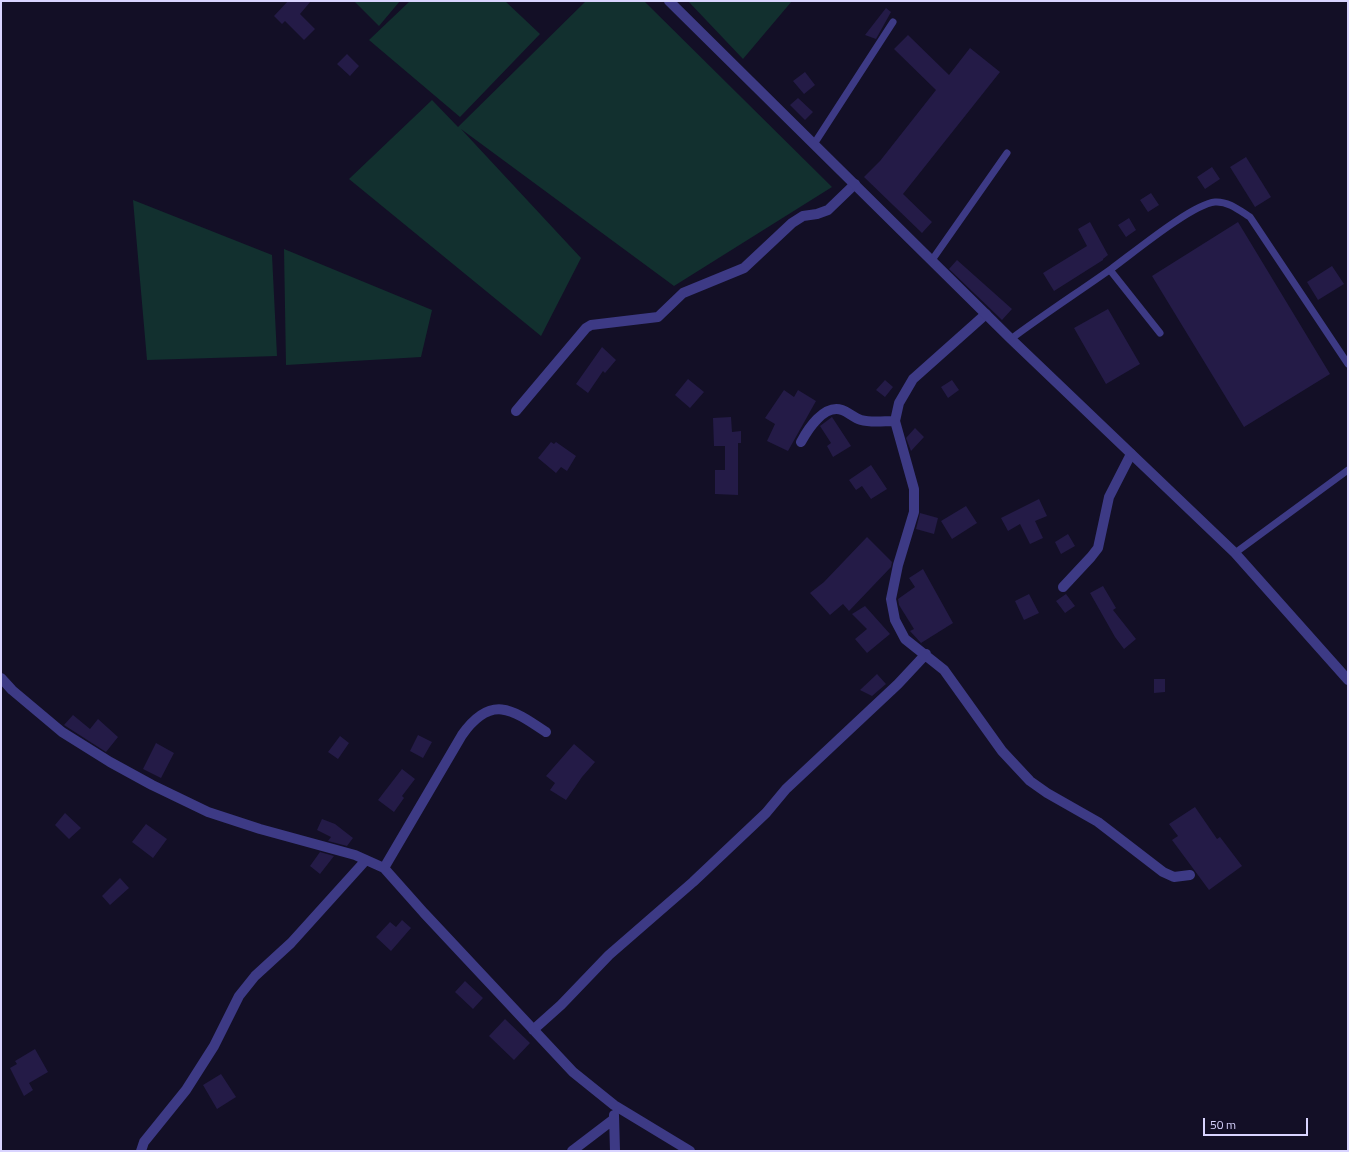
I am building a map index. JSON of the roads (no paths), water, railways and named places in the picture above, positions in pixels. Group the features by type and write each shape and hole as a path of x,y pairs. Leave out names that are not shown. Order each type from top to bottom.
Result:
{"street":[{"path":"669,1 1011,339 1236,553 1348,680"},
{"path":"516,411 586,328 591,325 658,317 683,293 744,268 792,222 803,216 817,214 828,210 855,184"},
{"path":"986,314 913,379 899,402 895,421 914,489 914,512 898,565 891,599 895,620 903,635 944,670 1002,751 1030,781 1047,793 1098,822 1163,872 1174,877 1190,875"},
{"path":"801,442 818,419 830,410 842,410 865,421 895,421"},
{"path":"1063,586 1098,548 1109,497 1131,454"},
{"path":"533,1030 561,1005 609,955 746,832 786,789 898,684 926,654"},
{"path":"1,678 12,690 62,732 110,762 152,785 208,812 260,830 325,846 366,860 384,868 573,1072 614,1105 684,1150"},
{"path":"384,868 462,735 480,714 496,709 515,712 546,732"},
{"path":"141,1151 144,1142 186,1090 214,1046 239,996 255,976 291,942 366,860"},
{"path":"614,1105 615,1151"},
{"path":"572,1151 614,1119"}],"lane":[{"path":"814,144 893,22"},
{"path":"932,260 1007,153"},
{"path":"1011,339 1045,313 1110,270 1192,210 1214,202 1229,204 1250,217 1348,364"},
{"path":"1110,270 1160,333"},
{"path":"1236,553 1348,470"}]}
